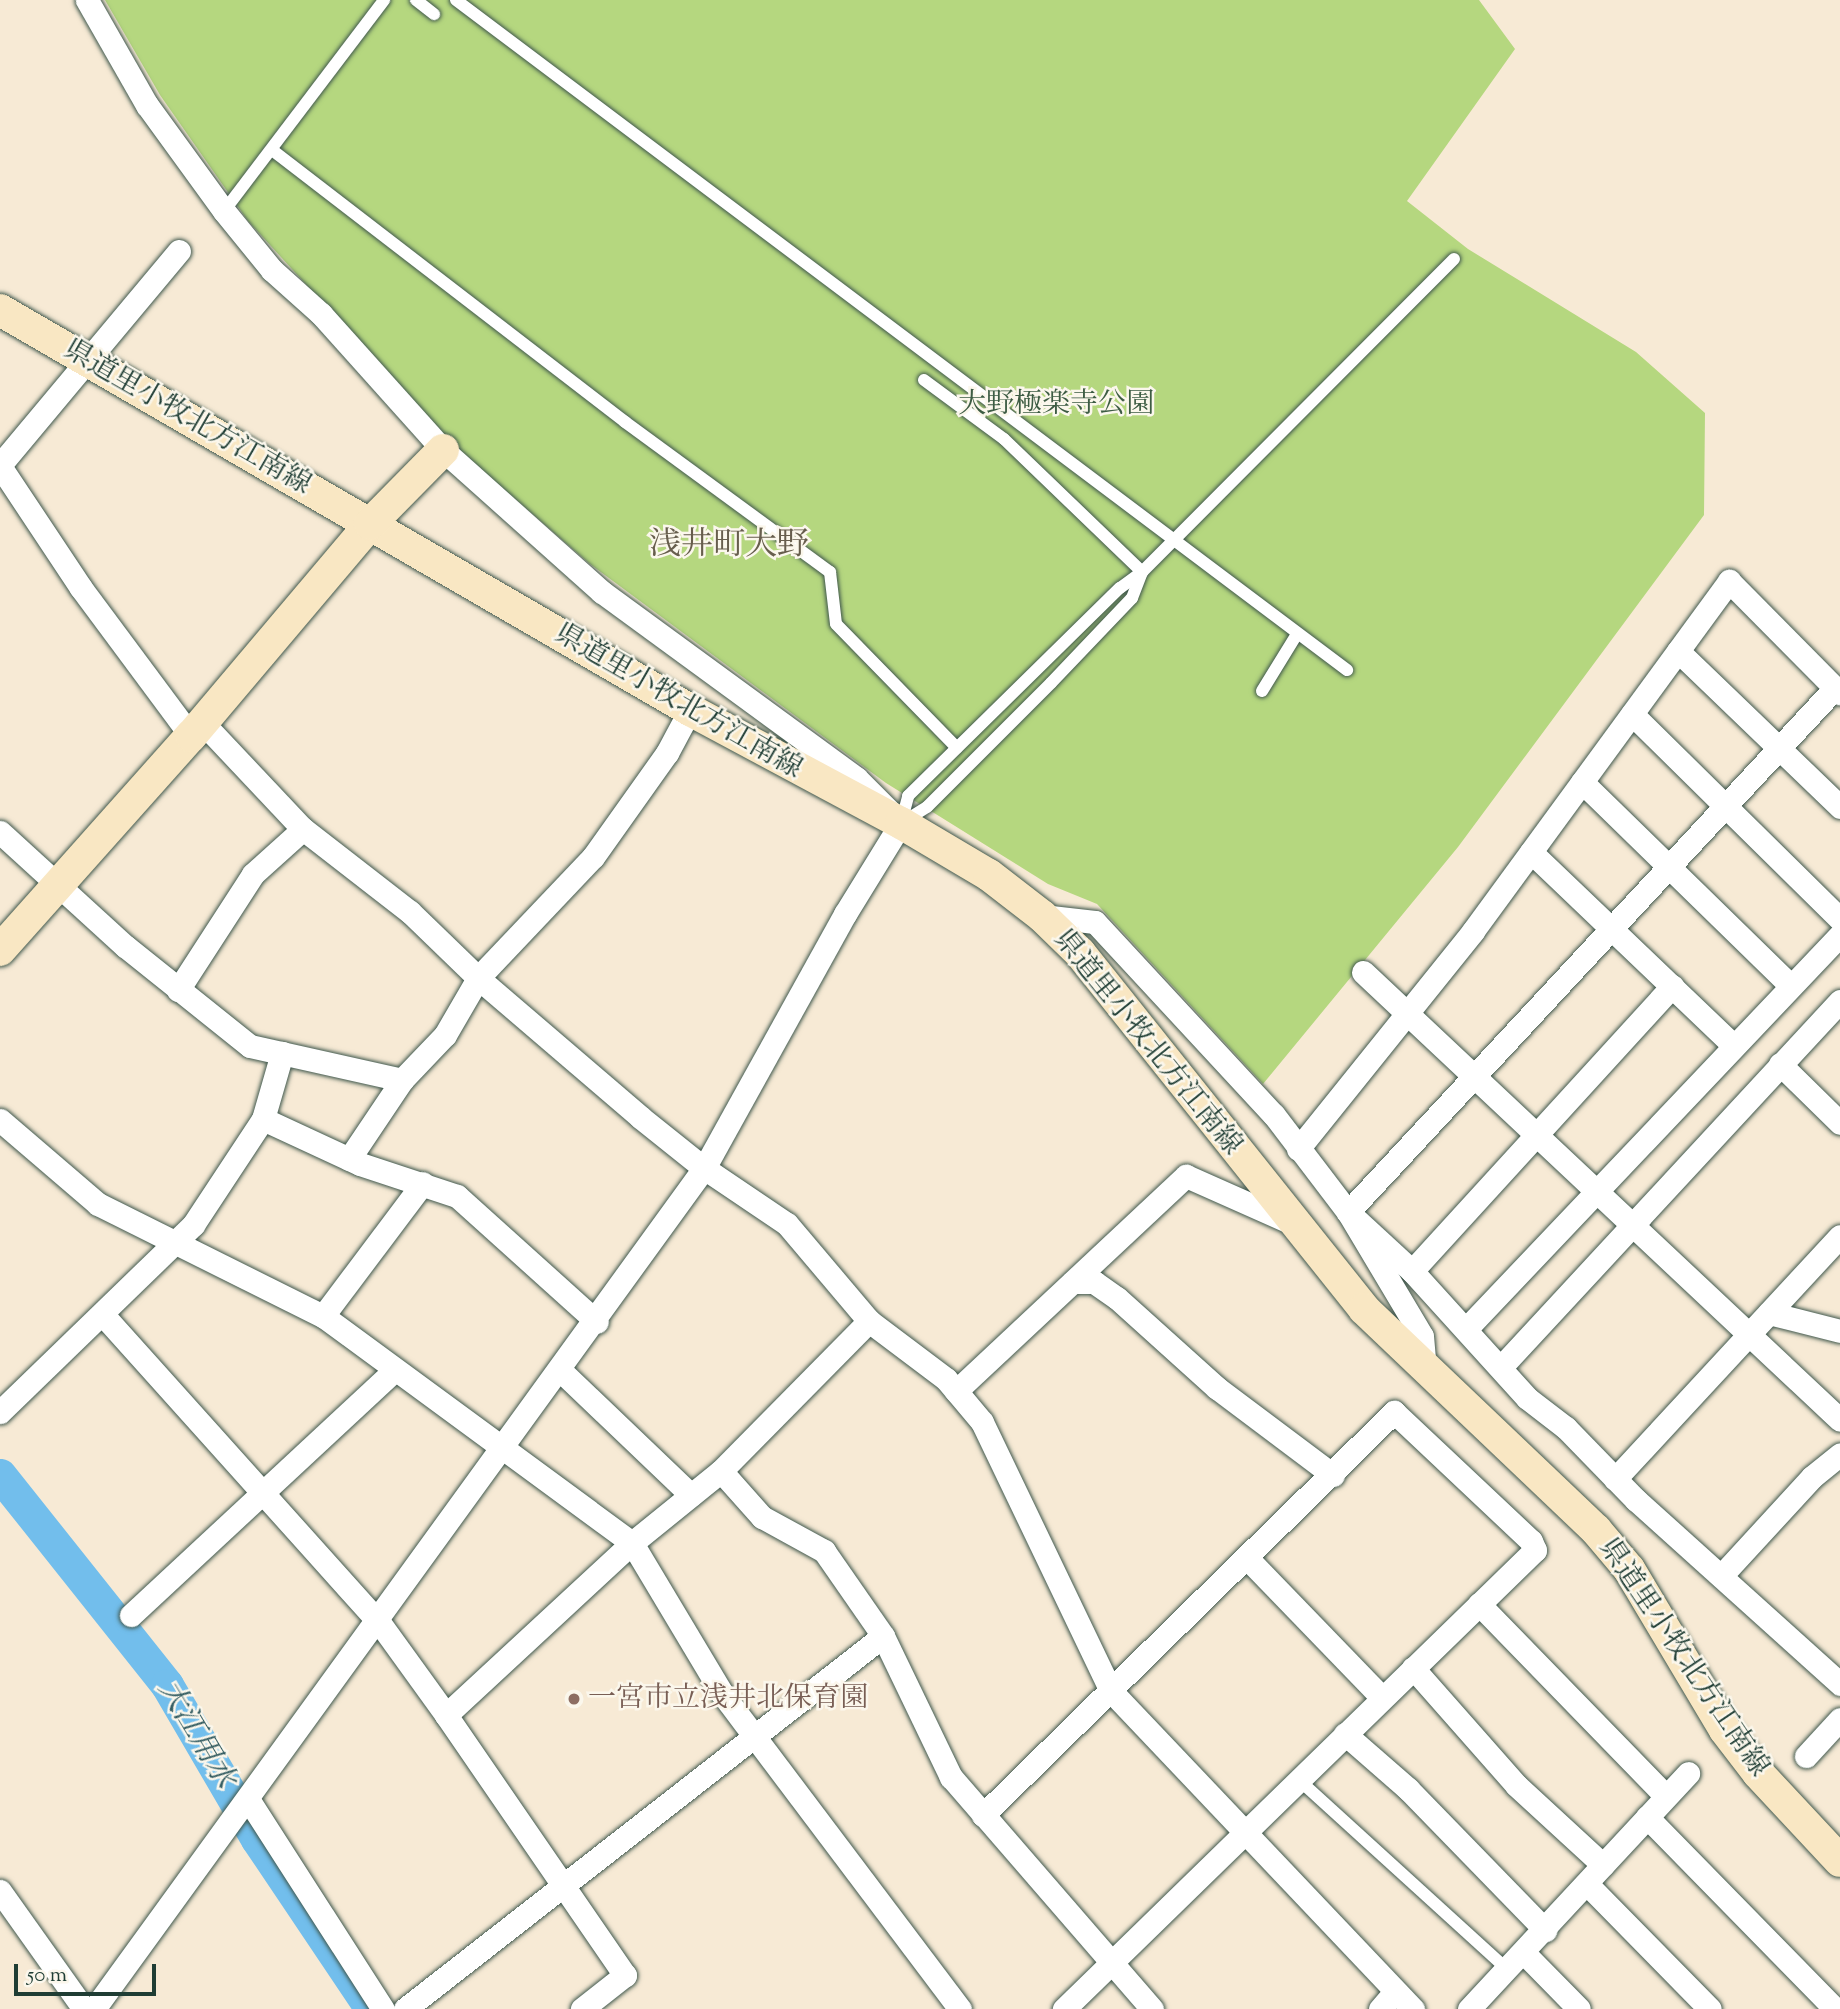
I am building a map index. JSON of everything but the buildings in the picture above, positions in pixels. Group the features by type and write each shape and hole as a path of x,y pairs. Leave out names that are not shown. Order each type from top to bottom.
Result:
{"main road":[{"name":"県道里小牧北方江南線","path":"0,310 690,710 901,824 989,875 1042,916 1103,981 1292,1223 1364,1308 1596,1530 1629,1569 1725,1730 1836,1853"},
{"path":"0,950 197,729 370,524 443,450"}],"street":[{"path":"87,0 148,105 224,211 272,270 321,314 443,450 602,592 856,778 901,824 845,914 704,1168 597,1322 502,1447 379,1622 94,2009"},
{"path":"178,251 85,359 0,465 81,588 197,729 303,829 410,912 478,978 704,1168 787,1224 869,1321 957,1391 982,1422 1111,1691 1242,1833 1310,1898 1413,2009"},
{"path":"1298,1149 1531,852 1729,581 1837,691 1779,748 1348,1212"},
{"path":"1678,651 1840,807"},
{"path":"349,1159 402,1080 445,1035 478,978 593,857 667,753 690,710"},
{"path":"1632,714 1840,919"},
{"path":"1582,782 1791,986"},
{"path":"178,990 253,874 303,829"},
{"path":"0,832 178,990 250,1046 402,1080"},
{"path":"1531,852 1733,1045"},
{"path":"1042,916 1096,922 1274,1115 1348,1212 1422,1336 1425,1368"},
{"path":"1466,1329 1840,935"},
{"path":"1363,972 1840,1420"},
{"path":"1412,1270 1672,986"},
{"path":"1501,1367 1840,1001"},
{"path":"0,1412 104,1316 174,1244 228,1178 263,1119 282,1054"},
{"path":"1780,1064 1840,1124"},
{"path":"263,1119 349,1159 457,1196 597,1322"},
{"path":"0,1120 98,1204 323,1317 632,1544 686,1641 754,1737 960,2009"},
{"path":"957,1391 1185,1176 1292,1223"},
{"path":"323,1317 423,1183"},
{"path":"1348,1212 1412,1270 1527,1398 1566,1428 1615,1479 1840,1684"},
{"path":"1615,1479 1840,1236"},
{"path":"1073,1282 1094,1282 1117,1298 1217,1388 1333,1475"},
{"path":"1769,1313 1840,1331"},
{"path":"104,1316 379,1622 446,1715 560,1886 625,1975 582,2009"},
{"path":"446,1715 632,1544 721,1471 869,1321"},
{"path":"131,1615 395,1370"},
{"path":"560,1370 691,1495"},
{"path":"983,1815 1248,1559 1394,1412 1531,1541 1535,1550 1064,2009"},
{"path":"1721,1576 1812,1477 1840,1454"},
{"path":"721,1471 762,1517 824,1551 883,1636 951,1777 1152,2009"},
{"path":"1248,1559 1382,1698"},
{"path":"1479,1604 1666,1796"},
{"path":"405,2009 883,1636"},
{"path":"1413,1668 1516,1785 1603,1865"},
{"path":"1806,1756 1840,1719"},
{"path":"1345,1734 1408,1790 1545,1930"},
{"path":"1469,2009 1688,1773"},
{"path":"243,1806 383,2009"},
{"path":"1647,1817 1835,2009"},
{"path":"1587,1884 1710,2009"},
{"path":"0,1891 84,2009"},
{"path":"1516,1961 1578,2009"},
{"path":"1380,2009 1395,1992"}],"lane":[{"path":"224,211 384,0"},
{"path":"416,0 434,14"},
{"path":"456,0 1347,670"},
{"path":"272,150 625,422 830,572 836,624 957,748"},
{"path":"901,824 908,796 1120,588 1142,572 1366,351 1454,259"},
{"path":"924,380 1004,439 1142,572"},
{"path":"901,824 927,807 1060,674 1132,598 1142,572"},
{"path":"1262,691 1297,635"},
{"path":"1298,1779 1516,1961"}],"green space":[{"name":"大野極楽寺公園","path":"105,0 1479,0 1515,49 1407,201 1468,249 1636,352 1705,413 1704,515 1458,847 1263,1084 1097,904 1048,884 886,783 590,564 452,444 248,221 160,95"}],"waterway":[{"name":"大江用水","path":"0,1475 167,1685 257,1839 364,1998"}],"place":[{"name":"一宮市立浅井北保育園","path":"574,1699"}],"district":[{"name":"浅井町大野","path":"729,546"}]}
